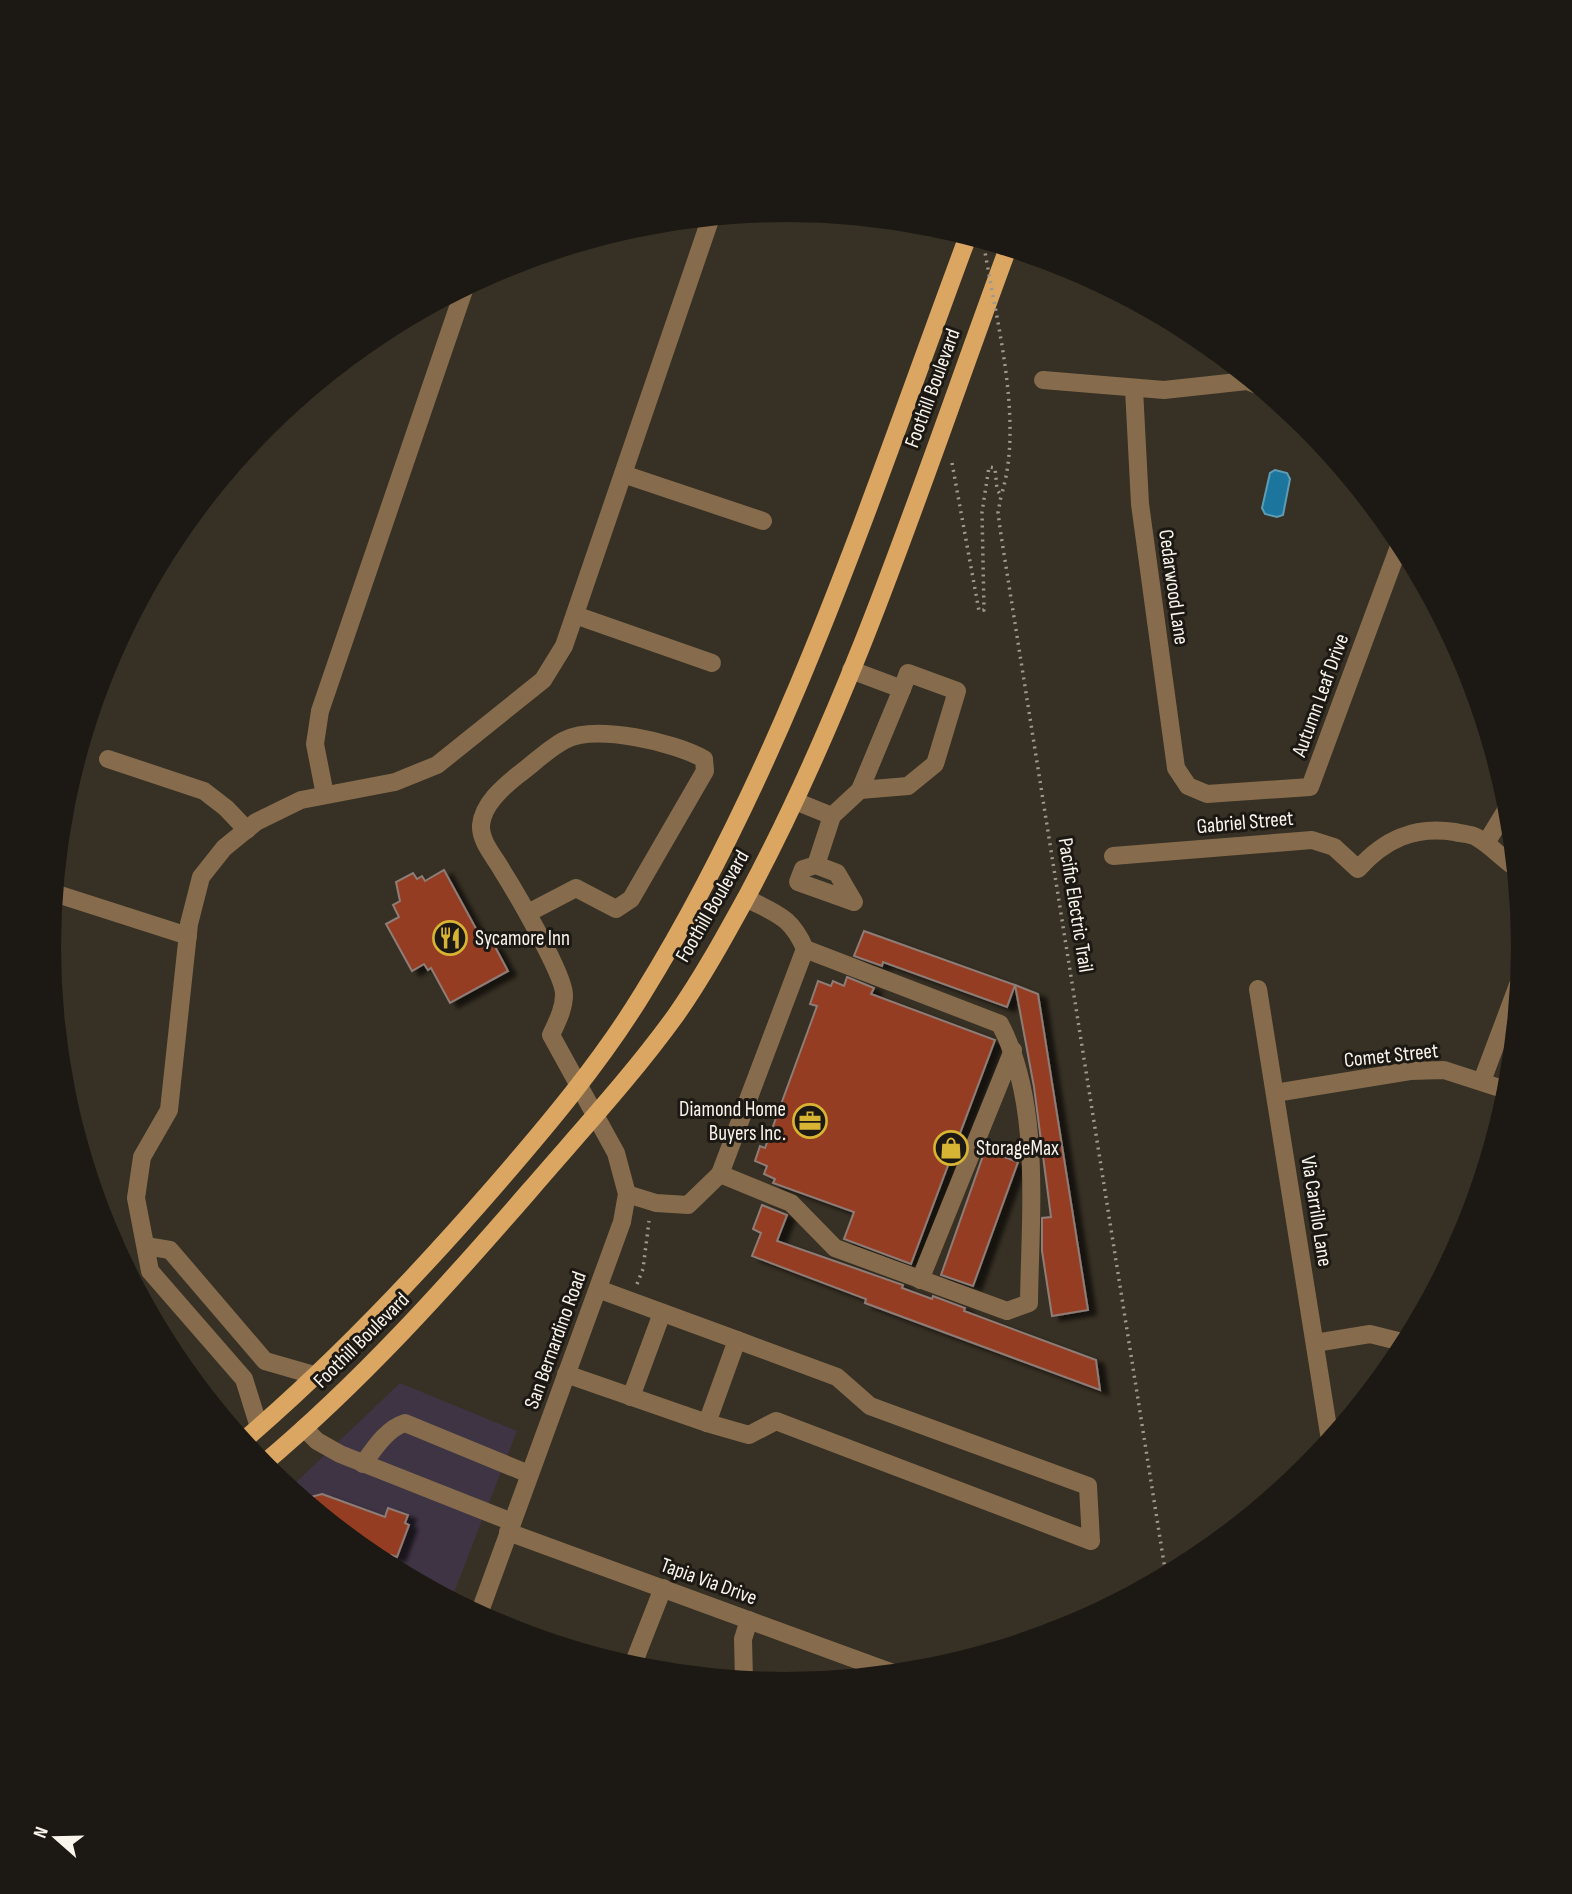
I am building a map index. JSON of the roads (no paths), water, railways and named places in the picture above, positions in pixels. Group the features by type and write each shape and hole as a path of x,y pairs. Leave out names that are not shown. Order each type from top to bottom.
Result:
{"main road":[{"name":"Foothill Boulevard","path":"251,1435 317,1376 447,1242 540,1135 642,995 686,918 767,760 811,657 965,245"},
{"name":"Foothill Boulevard","path":"272,1457 304,1428 447,1285 596,1114 676,1014 746,898 795,801 851,670 1005,257"}],"street":[{"path":"260,1427 244,1379 150,1271 136,1198 142,1157 169,1110 188,936 201,877 224,848 247,830 301,800 395,782 437,765 543,680 564,646 708,227"},
{"path":"325,795 315,744 320,711 461,299"},
{"path":"1042,380 1164,390 1239,382"},
{"name":"Cedarwood Lane","path":"1134,389 1134,425 1143,530 1176,768 1188,786"},
{"path":"623,474 763,521"},
{"name":"Autumn Leaf Drive","path":"1188,786 1207,794 1310,787 1396,555"},
{"path":"575,615 712,663"},
{"path":"851,670 902,689"},
{"path":"816,865 832,816 860,790 908,673 957,691 935,764 908,786 860,790"},
{"name":"San Bernardino Road","path":"482,1605 622,1222 627,1194 616,1153 551,1035 562,1011 565,992 528,913 483,840 481,824 487,807 503,786 565,740 582,735 611,734 692,752 704,759 705,771 631,899 616,909 576,888 528,913"},
{"path":"108,760 204,791 226,808 247,830"},
{"path":"795,801 832,816"},
{"path":"1486,843 1500,821"},
{"name":"Gabriel Street","path":"1113,856 1312,839 1334,846 1358,869 1376,849 1390,840 1418,831 1440,830 1473,835 1506,859"},
{"path":"63,897 188,936"},
{"path":"627,1194 665,1205 688,1205 720,1174 805,949 796,928 787,920 746,898"},
{"path":"720,1174 791,1203 835,1248 1007,1311 1029,1303 1030,1143 1013,1049 1000,1024 805,949"},
{"name":"Via Carrillo Lane","path":"1258,989 1328,1428"},
{"path":"1482,1081 1507,1013"},
{"path":"920,1280 1013,1049"},
{"name":"Comet Street","path":"1275,1093 1410,1071 1444,1070 1497,1087"},
{"path":"146,1246 170,1250 265,1361 317,1376"},
{"path":"167,1291 189,1271"},
{"path":"566,1374 749,1435 776,1422 1091,1541 1088,1486 870,1406 837,1377 597,1289"},
{"path":"631,1397 662,1313"},
{"path":"1315,1343 1370,1334 1395,1340"},
{"path":"707,1423 737,1340"},
{"path":"244,1379 265,1361"},
{"path":"363,1464 376,1445 396,1425 405,1423 529,1474"},
{"name":"Tapia Via Drive","path":"304,1428 317,1441 363,1464 510,1527 873,1667"},
{"path":"636,1656 663,1588"},
{"path":"744,1670 743,1639 749,1620"}],"water":[{"path":"1275,470 1287,473 1290,479 1283,515 1277,517 1265,514 1262,508 1270,473"}],"place":[{"name":"Sycamore Inn","path":"450,938"},
{"name":"Diamond Home Buyers Inc.","path":"810,1121"},
{"name":"StorageMax","path":"951,1148"}]}
